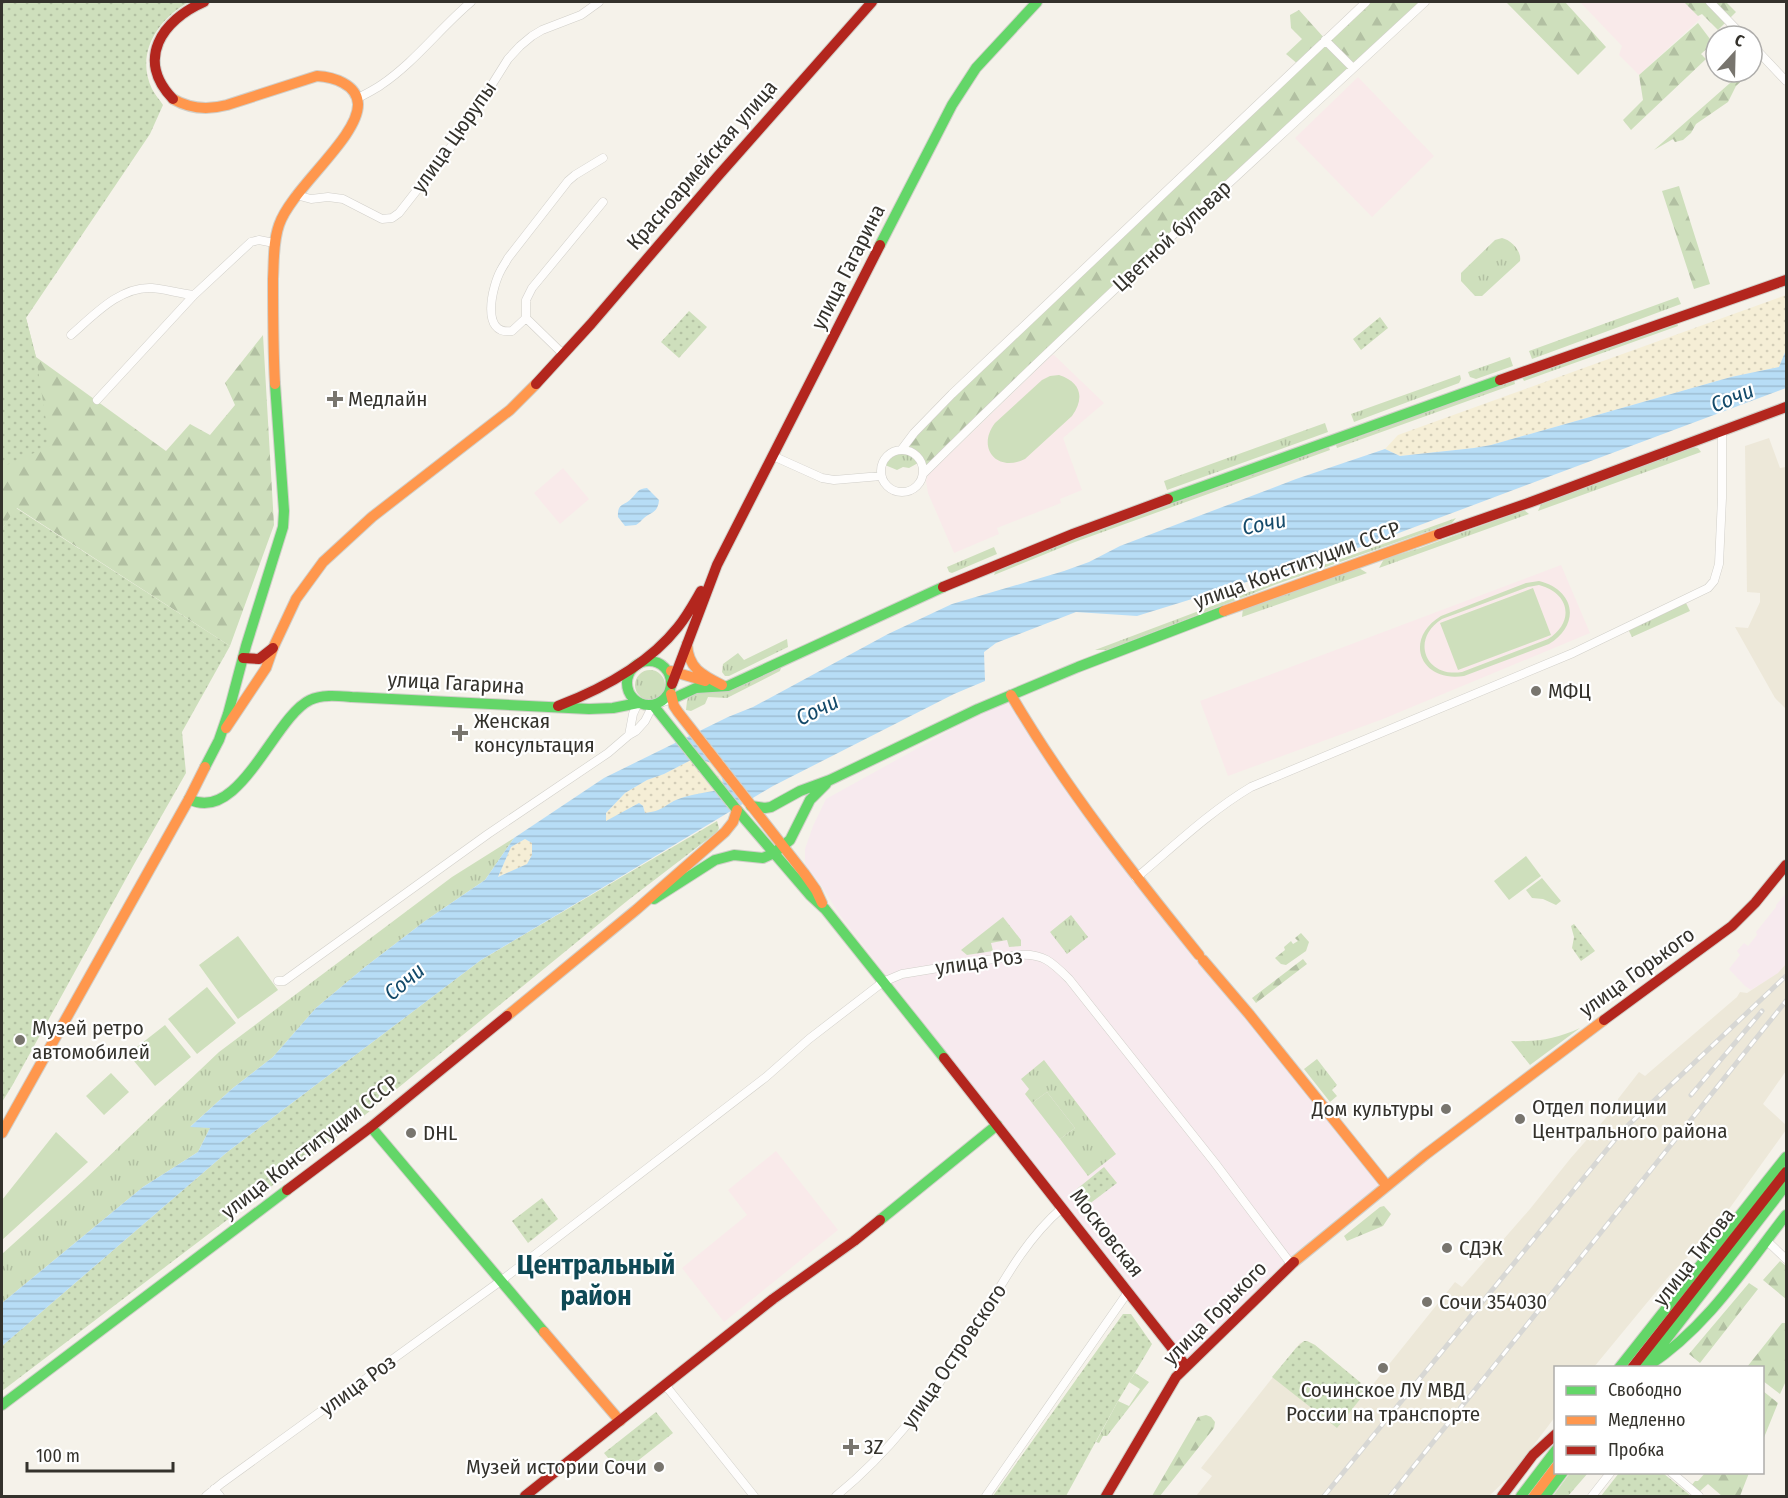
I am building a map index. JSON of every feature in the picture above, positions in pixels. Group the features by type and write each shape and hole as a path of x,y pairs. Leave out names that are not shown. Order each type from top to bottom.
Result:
{"main road":[{"path":"2,1133 189,800 219,740 246,646 279,546 283,526 284,511 272,340 274,243 279,223 296,195 351,128 358,107 357,99 350,88 331,76 304,78 221,108 196,108 180,104 168,95 159,83 155,61 156,51 165,29 175,19 204,2"},
{"name":"Красноармейская улица","path":"219,740 266,668 296,599 330,555 372,517 510,410 563,354 872,2"},
{"name":"улица Гагарина","path":"717,565 952,105 976,68 1037,2"},
{"path":"671,691 689,691 704,686 725,687 953,583 1073,534 1330,440 1786,280"},
{"name":"улица Конституции СССР","path":"830,780 1011,694 1236,606 1542,498 1786,407"},
{"path":"717,565 687,643 671,672 671,691 678,712 784,846 816,890 825,909"},
{"path":"553,707 591,693 638,664 660,646 678,627 717,565"},
{"path":"687,643 687,655 697,671 702,676 725,687"},
{"path":"243,658 259,659 273,648"},
{"path":"671,691 666,698 656,704 638,703 629,693 627,680 638,664 654,662 671,672 725,687"},
{"path":"685,720 684,705 689,691"},
{"path":"1011,694 1034,734 1136,878 1249,1014 1386,1186"},
{"name":"улица Гагарина","path":"189,800 196,803 211,803 227,794 246,776 287,723 309,701 316,698 358,697 496,706 590,709 623,707 638,703"},
{"path":"656,704 737,810 810,895 825,909"},
{"path":"750,804 765,808 771,807 800,791 830,780"},
{"path":"636,910 715,860 734,855 763,858 774,854 794,834 810,800 830,780"},
{"path":"636,910 725,832 733,822 737,810"},
{"name":"улица Горького","path":"1106,1497 1167,1390 1186,1366 1291,1264 1386,1186 1573,1042 1732,926 1755,903 1786,865"},
{"name":"Московская","path":"825,909 1186,1366"},
{"name":"улица Конституции СССР","path":"2,1405 371,1127 636,910"},
{"path":"525,1497 773,1299 854,1241 997,1125"},
{"path":"371,1127 620,1421"},
{"path":"1621,1366 1786,1157"},
{"name":"улица Титова","path":"1634,1366 1786,1172"},
{"path":"1646,1366 1786,1185"},
{"path":"1647,1366 1664,1356 1711,1312 1786,1215"},
{"path":"1502,1497 1531,1457 1554,1435"},
{"path":"1521,1497 1554,1453"},
{"path":"1533,1497 1554,1470"},
{"path":"1545,1497 1562,1474"}],"street":[{"path":"357,99 382,84 413,58 471,2"},
{"name":"улица Цюрупы","path":"296,195 312,199 328,197 342,199 382,219 392,218 399,213 434,171 461,134 508,59 520,46 542,30 581,15 599,2"},
{"name":"Цветной бульвар","path":"902,450 914,433 952,394 1366,2"},
{"name":"Цветной бульвар","path":"923,474 1062,339 1425,2"},
{"path":"1710,2 1731,24"},
{"path":"1326,40 1353,68"},
{"path":"1764,58 1786,81"},
{"path":"526,318 512,331 501,331 494,326 492,317 494,292 500,271 568,181 603,158"},
{"path":"563,354 526,318 526,300 532,288 603,202"},
{"path":"97,400 194,296 251,242 259,240 274,243"},
{"path":"71,335 117,297 135,290 150,288 194,296"},
{"path":"1136,878 1237,795 1251,787 1573,653 1708,588 1714,581 1719,564 1722,431"},
{"path":"896,450 902,450 914,453 918,457 923,474 918,485 908,492 900,493 888,488 881,476 881,465 886,456 896,450"},
{"path":"774,456 822,478 834,480 881,476"},
{"path":"629,735 633,714 638,703"},
{"path":"278,981 284,981 488,834 608,753 636,731 656,704"},
{"name":"улица Роз","path":"206,1497 502,1280 766,1077 809,1039 883,982 902,974 1028,954 1042,957 1056,965 1213,1160 1291,1264"},
{"name":"улица Островского","path":"836,1497 877,1461 916,1414 966,1344 1037,1232 1062,1208"},
{"path":"1766,1240 1786,1259"},
{"path":"986,1497 1128,1292"},
{"path":"666,1386 754,1497"},
{"path":"1592,1497 1610,1474"},
{"path":"1672,1474 1699,1497"},
{"path":"214,1489 220,1497"}],"shaded area":[{"path":"1580,2 1684,2 1701,18 1639,75 1619,55 1622,46"},
{"path":"1358,77 1434,156 1372,217 1295,138"},
{"path":"1052,355 1104,403 1063,438 1082,490 1060,499 1061,503 997,528 999,534 954,553 928,493 926,481 928,475"},
{"path":"1769,438 1780,468 1786,467 1786,709 1775,698 1735,627 1748,628 1760,602 1760,593 1747,592 1745,446"},
{"path":"563,468 589,499 560,524 534,493"},
{"path":"1561,565 1590,633 1383,719 1228,776 1200,701"},
{"path":"1003,701 1010,701 1037,745 1380,1184 1291,1256 1187,1359 900,993 839,914 805,865 805,849 826,799"},
{"path":"1786,893 1786,964 1779,973 1751,990 1729,969 1740,955 1737,951 1744,943 1748,946"},
{"path":"1786,964 1786,1071 1763,1104 1786,1125 1786,1130 1714,1230 1669,1276 1595,1366 1554,1366 1554,1418 1511,1475 1489,1496 1196,1496 1212,1476 1201,1468 1300,1343 1307,1341 1315,1345 1361,1383 1358,1387 1366,1393 1455,1282 1462,1287 1530,1209 1618,1104 1618,1099 1639,1072 1645,1076 1740,992 1747,993 1778,973"},
{"path":"776,1151 838,1230 724,1322 682,1268 747,1215 728,1190"}],"green space":[{"path":"2,2 189,2 178,9 159,28 148,50 147,76 152,89 163,105 150,134 26,318 36,357 50,446 2,467"},
{"path":"1366,2 1425,2 923,474 918,457 902,449 906,443 1299,65 1286,54 1302,39 1291,28 1290,15 1299,10 1326,40"},
{"path":"1506,2 1565,2 1606,47 1578,75"},
{"path":"1684,2 1726,2 1736,12 1724,24 1712,24 1702,14 1698,16"},
{"path":"1698,23 1704,31 1704,51 1701,54 1704,61 1631,130 1623,120 1643,100 1639,75"},
{"path":"1729,84 1738,84 1728,102 1696,124 1683,140 1675,142 1673,139 1654,150"},
{"path":"1679,186 1710,284 1694,289 1662,191"},
{"path":"1502,238 1515,246 1520,261 1482,296 1475,296 1461,281 1461,273 1495,240"},
{"path":"1678,297 1681,304 1532,359 1529,351"},
{"path":"689,311 707,327 679,358 661,342"},
{"path":"1380,317 1388,328 1361,350 1353,339"},
{"path":"26,318 36,357 166,451 190,424 210,435 235,405 225,383 263,335 274,525 230,646 17,508 2,529 2,344"},
{"path":"1676,322 1678,326 1524,381 1522,377"},
{"path":"1510,357 1513,366 1476,379 1470,377 1468,372"},
{"path":"1059,375 1072,382 1079,391 1079,403 1072,416 1025,459 1006,463 992,456 988,441 995,423 1042,380"},
{"path":"1460,375 1459,383 1354,422 1351,414"},
{"path":"1514,380 1515,384 1337,448 1336,445"},
{"path":"1325,423 1328,432 1167,490 1164,481"},
{"path":"1329,447 1330,450 1075,542 994,575 996,570 1036,553"},
{"path":"1693,447 1698,448 1701,452 1538,511 1541,504"},
{"path":"901,453 912,456 918,463 909,468 903,467 897,470 885,465 890,457"},
{"path":"16,508 230,646 182,732 186,773 2,1102 2,529"},
{"path":"1524,510 1529,514 1379,568 1384,559"},
{"path":"1456,518 1452,523 1277,584 1107,650 1095,650 1276,582"},
{"path":"994,547 997,554 952,573 949,572 947,567"},
{"path":"1359,568 1367,573 1242,617 1243,608"},
{"path":"1539,581 1551,585 1566,600 1570,608 1569,618 1559,636 1549,644 1464,676 1436,673 1427,666 1420,647 1422,636 1429,625 1441,616 1526,583","holes":["1539,585 1549,589 1563,601 1565,617 1557,632 1548,639 1462,672 1439,669 1426,655 1426,637 1432,627 1442,619 1528,587"]},
{"path":"1533,588 1551,635 1458,670 1440,623"},
{"path":"1686,603 1690,611 1632,637 1628,629"},
{"path":"787,639 788,647 729,676 725,676 722,672 723,664 738,653 744,660"},
{"path":"782,665 780,671 727,698 708,697 705,704 691,711 686,710 690,693"},
{"path":"650,670 656,671 664,679 664,691 656,699 650,700 644,699 636,691 635,685 636,679 644,671"},
{"path":"717,821 719,828 717,832 627,901 360,1119 2,1391 2,1346 226,1153 481,960"},
{"path":"514,838 485,880 425,921 316,1008 273,1057 233,1088 191,1126 210,1128 198,1152 143,1187 2,1303 2,1254 219,1052 452,877"},
{"path":"1526,856 1541,876 1509,900 1494,881"},
{"path":"1542,878 1561,901 1556,905 1543,899 1532,898 1526,890"},
{"path":"1071,915 1088,937 1067,954 1050,932"},
{"path":"1003,917 1021,940 1021,946 1009,947 1007,940 991,943 993,951 967,955 961,950"},
{"path":"1574,924 1595,951 1581,961 1572,948 1574,937 1571,926"},
{"path":"1301,933 1309,942 1306,951 1286,965 1281,964 1275,958 1291,941 1293,944 1298,941 1295,938"},
{"path":"238,936 278,990 238,1019 199,965"},
{"path":"1303,959 1307,964 1256,1003 1252,998"},
{"path":"207,987 236,1023 197,1054 168,1019"},
{"path":"165,1025 191,1057 155,1086 128,1054"},
{"path":"1580,1028 1530,1065 1511,1041 1547,1039"},
{"path":"1317,1059 1337,1085 1332,1090 1337,1096 1330,1102 1304,1069"},
{"path":"1044,1060 1116,1154 1088,1176 1060,1139 1075,1128 1047,1092 1032,1103 1025,1094 1029,1089 1021,1079"},
{"path":"111,1073 129,1092 104,1115 86,1096"},
{"path":"1047,1092 1075,1128 1060,1139 1032,1103"},
{"path":"56,1132 88,1162 2,1240 2,1200"},
{"path":"1104,1167 1117,1183 1084,1208 1072,1193"},
{"path":"542,1198 558,1219 528,1243 512,1221"},
{"path":"1384,1206 1391,1214 1383,1226 1347,1241 1344,1236"},
{"path":"1780,1261 1786,1266 1786,1299 1763,1280"},
{"path":"1749,1283 1758,1289 1700,1363 1689,1354"},
{"path":"1123,1314 1131,1314 1152,1344 1066,1496 993,1496"},
{"path":"1782,1323 1786,1323 1786,1381 1780,1394 1764,1382 1764,1366 1748,1366"},
{"path":"1304,1341 1315,1345 1361,1383 1358,1387 1365,1393 1337,1428 1272,1377"},
{"path":"1135,1373 1149,1382 1107,1436 1103,1436 1099,1443 1096,1442 1118,1401 1129,1406 1140,1389 1129,1382"},
{"path":"1764,1392 1778,1403 1764,1438"},
{"path":"656,1412 673,1433 621,1474 604,1453"},
{"path":"1206,1415 1215,1422 1214,1428 1160,1496 1152,1496 1198,1417"},
{"path":"1569,1474 1587,1474 1568,1496 1553,1496"},
{"path":"1618,1474 1664,1474 1691,1496 1601,1496"},
{"path":"1704,1474 1749,1474 1740,1496 1722,1496 1708,1484 1699,1492 1691,1486"}],"sand":[{"path":"1786,295 1786,350 1779,367 1731,377 1491,445 1400,456 1385,449 1398,435"},
{"path":"693,759 716,766 721,774 724,788 676,800 662,810 645,814 643,806 639,803 606,822 606,813 625,793"},
{"path":"525,839 532,843 532,855 528,864 498,877 511,847"}],"water":[{"name":"Сочи","path":"1786,350 1786,388 1364,546 1137,616 1076,612 996,643 984,652 985,681 954,694 773,786 481,960 226,1153 2,1346 2,1303 143,1187 198,1152 210,1128 190,1127 233,1088 273,1057 316,1008 425,921 485,880 514,838 604,778 753,707 888,634 952,604 1089,562 1120,546 1296,479 1385,449 1400,456 1491,445 1731,377 1779,367","holes":["693,759 716,766 724,789 681,798 659,810 645,813 643,806 639,803 606,821 606,813 625,793","525,839 532,843 532,855 527,864 498,877 511,847"]},
{"path":"647,488 659,500 657,507 654,512 636,525 625,526 618,517 620,507 639,490"}],"railway":[{"path":"1324,1496 1622,1131 1786,976"},
{"path":"1390,1496 1786,1001"},
{"path":"1691,1095 1762,1011"}],"traffic: fast":[{"path":"880,245 952,105 976,68 1037,2"},
{"path":"1168,499 1500,380"},
{"path":"205,767 219,740 228,714 246,646 283,527 284,511 275,384"},
{"path":"672,699 696,688 728,686 943,587"},
{"path":"751,806 771,807 800,791 830,780 978,709 1078,667 1224,611"},
{"path":"649,661 665,667 671,683 665,699 649,705 633,699 627,683 633,667 649,661"},
{"path":"189,799 207,803 224,797 240,784 297,710 310,700 320,697 589,709 613,708 638,703"},
{"path":"653,705 737,810 810,895 825,909 944,1058"},
{"path":"654,899 715,860 734,855 763,858 774,853 790,840 810,800 826,784"},
{"path":"880,1220 997,1125"},
{"path":"371,1127 544,1332"},
{"path":"1621,1366 1786,1157"},
{"path":"1646,1366 1786,1185"},
{"path":"2,1405 287,1190"},
{"path":"1648,1366 1669,1351 1706,1316 1786,1215"},
{"path":"1521,1496 1554,1453"},
{"path":"1545,1496 1562,1474"}],"traffic: slow":[{"path":"173,99 193,107 220,107 317,76 343,83 357,97 355,117 348,132 286,211 277,231 273,279 275,384"},
{"path":"226,728 266,668 296,599 323,562 372,517 510,410 536,384"},
{"path":"1224,611 1439,534"},
{"path":"687,644 690,659 697,670 722,685"},
{"path":"671,671 705,681"},
{"path":"671,694 678,712 804,873 822,903"},
{"path":"1011,695 1077,796 1124,861 1199,955"},
{"path":"2,1133 205,767"},
{"path":"507,1016 636,910 725,832 733,822 737,810"},
{"path":"1203,960 1387,1186"},
{"path":"1294,1262 1425,1155 1604,1020"},
{"path":"544,1332 620,1421"},
{"path":"1534,1496 1554,1470"}],"traffic: jam":[{"path":"173,99 162,84 156,70 155,56 158,43 176,19 204,2"},
{"path":"536,384 872,2"},
{"path":"672,684 717,565 880,245"},
{"path":"1500,380 1786,280"},
{"path":"1439,534 1786,407"},
{"path":"943,587 1073,534 1168,499"},
{"path":"558,706 607,684 653,653 681,623 701,591"},
{"path":"243,658 259,659 273,648"},
{"path":"1604,1020 1732,926 1755,903 1786,865"},
{"path":"287,1190 371,1127 507,1016"},
{"path":"944,1058 1186,1366"},
{"path":"1634,1366 1786,1172"},
{"path":"525,1496 773,1299 880,1220"},
{"path":"1106,1496 1176,1377 1294,1262"},
{"path":"1502,1496 1533,1455 1554,1436"}],"place":[{"name":"Медлайн","path":"335,399"},
{"name":"МФЦ","path":"1536,691"},
{"name":"Женская консультация","path":"460,733"},
{"name":"Музей ретро автомобилей","path":"20,1040"},
{"name":"Дом культуры","path":"1446,1109"},
{"name":"Отдел полиции Центрального района","path":"1520,1119"},
{"name":"DHL","path":"411,1133"},
{"name":"СДЭК","path":"1447,1248"},
{"name":"Сочи 354030","path":"1427,1302"},
{"name":"Сочинское ЛУ МВД России на транспорте","path":"1383,1368"},
{"name":"3Z","path":"851,1447"},
{"name":"Музей истории Сочи","path":"659,1467"}],"district":[{"name":"Центральный район","path":"596,1280"}]}
